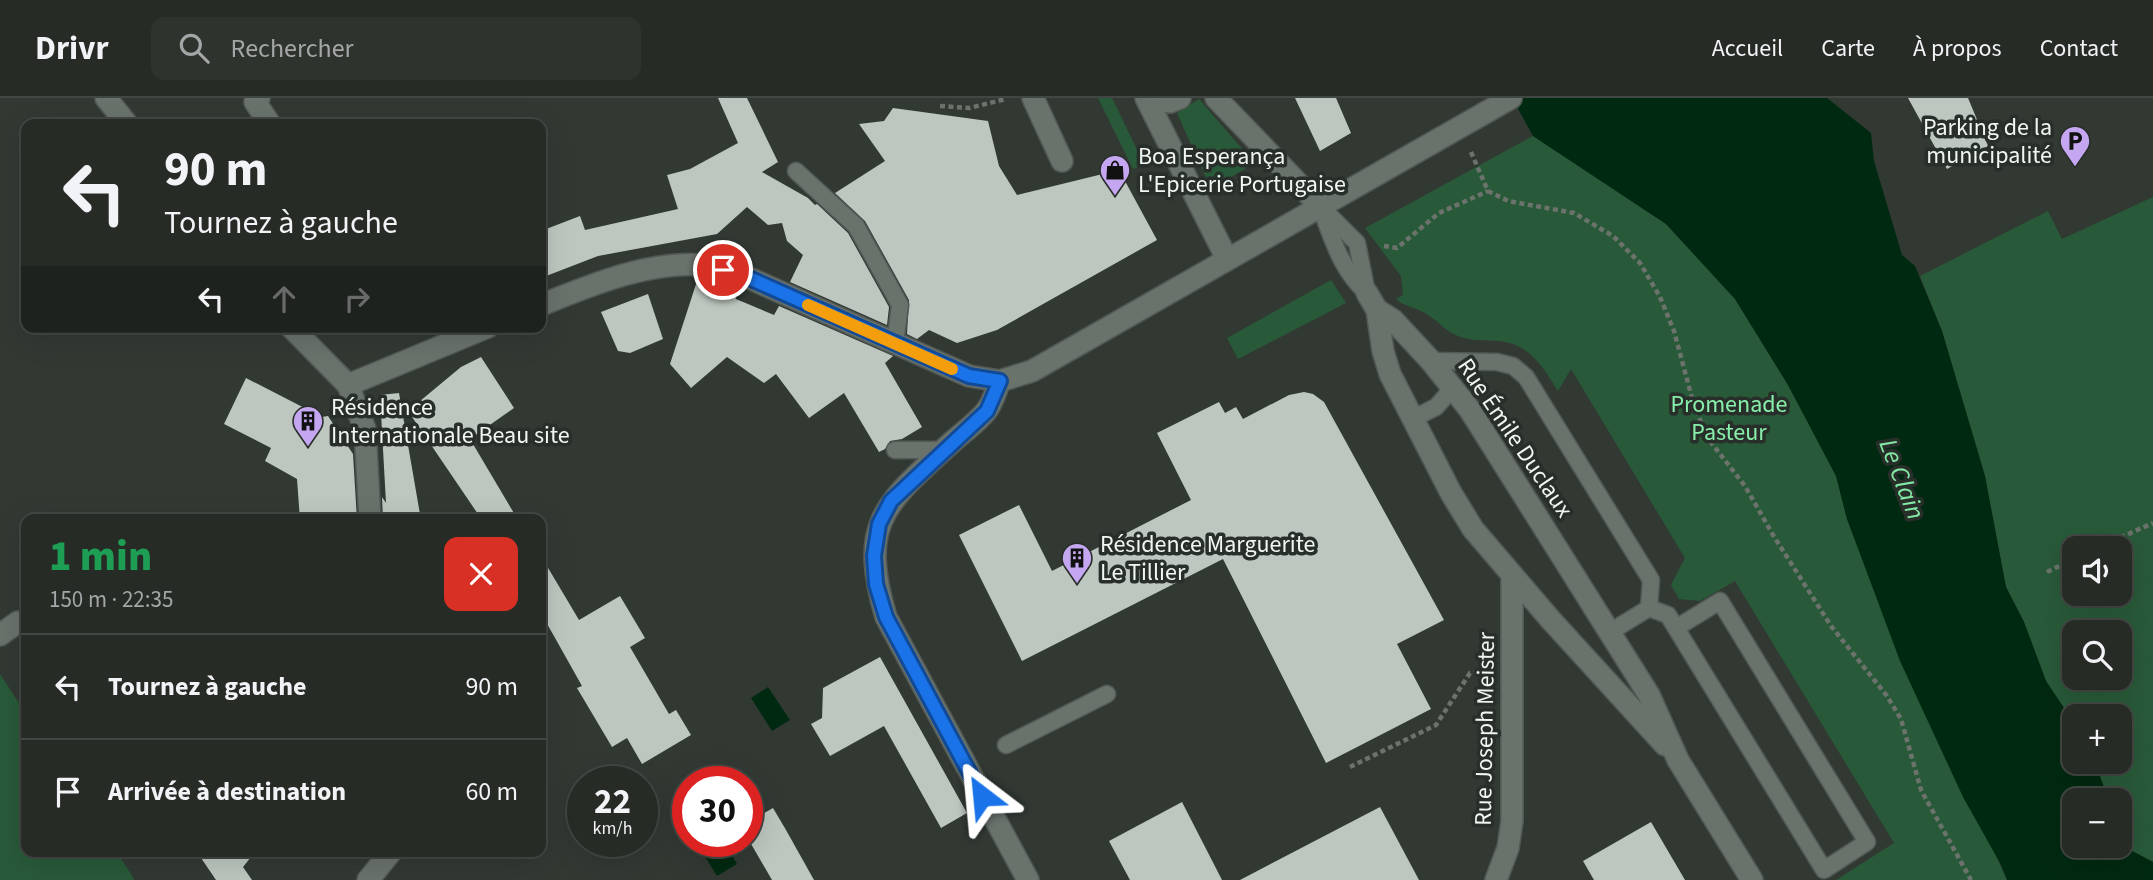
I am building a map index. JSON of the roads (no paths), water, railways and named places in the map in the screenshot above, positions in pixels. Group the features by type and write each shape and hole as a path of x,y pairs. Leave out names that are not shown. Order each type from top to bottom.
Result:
{"street":[{"path":"106,98 123,119"},
{"path":"1033,98 1062,161"},
{"path":"1146,99 1170,102 1180,98"},
{"path":"1216,98 1320,206"},
{"path":"255,99 267,119"},
{"path":"1146,99 1227,259"},
{"path":"546,303 599,282 666,266 705,265 740,274 969,376 1000,381 1032,371 1506,101"},
{"name":"Rue Émile Duclaux","path":"1372,301 1431,362 1477,422 1649,695 1678,760 1752,880"},
{"name":"Rue Émile Duclaux","path":"1372,301 1390,374 1451,493 1473,529 1678,760"},
{"path":"297,333 348,385 365,429 370,514"},
{"path":"348,385 474,333"},
{"path":"1000,381 987,411 891,501 879,524 874,556 876,584 886,617 1028,880"},
{"name":"Rue Joseph Meister","path":"1496,880 1508,848 1512,821 1512,576"},
{"path":"0,635 18,622"},
{"path":"368,880 387,857"}],"lane":[{"path":"796,171 856,226 900,305 895,344"},
{"path":"1320,206 1357,243 1372,301"},
{"path":"1320,206 1337,253 1354,282 1372,301"},
{"path":"1431,362 1497,362 1513,366 1526,377 1651,579 1649,608"},
{"path":"1412,418 1436,407 1453,388"},
{"path":"895,450 944,450"},
{"path":"1649,608 1668,615 1824,870 1867,842 1720,601 1676,628"},
{"path":"1610,632 1649,608"},
{"path":"1006,745 1107,694"}],"water":[{"name":"Le Clain","path":"1512,98 1827,98 1871,133 1874,161 1902,255 1915,266 1942,331 1985,476 2006,587 2024,622 2046,681 2062,705 2062,774 2099,774 2104,788 2062,788 2062,858 2132,858 2132,851 2153,862 2153,880 2007,880 1963,797 1900,661 1847,519 1836,476 1788,385 1735,299 1666,224 1533,136"},
{"path":"768,687 790,720 772,731 751,698"},
{"path":"705,857 733,857 737,864 717,876"}],"place":[{"name":"Parking de la municipalité","path":"2075,168"},
{"name":"Boa Esperança L'Epicerie Portugaise","path":"1115,197"},
{"name":"Résidence Internationale Beau site","path":"308,448"},
{"name":"Résidence Marguerite Le Tillier","path":"1077,585"}],"park label":[{"name":"Promenade Pasteur","path":"1729,418"}]}
